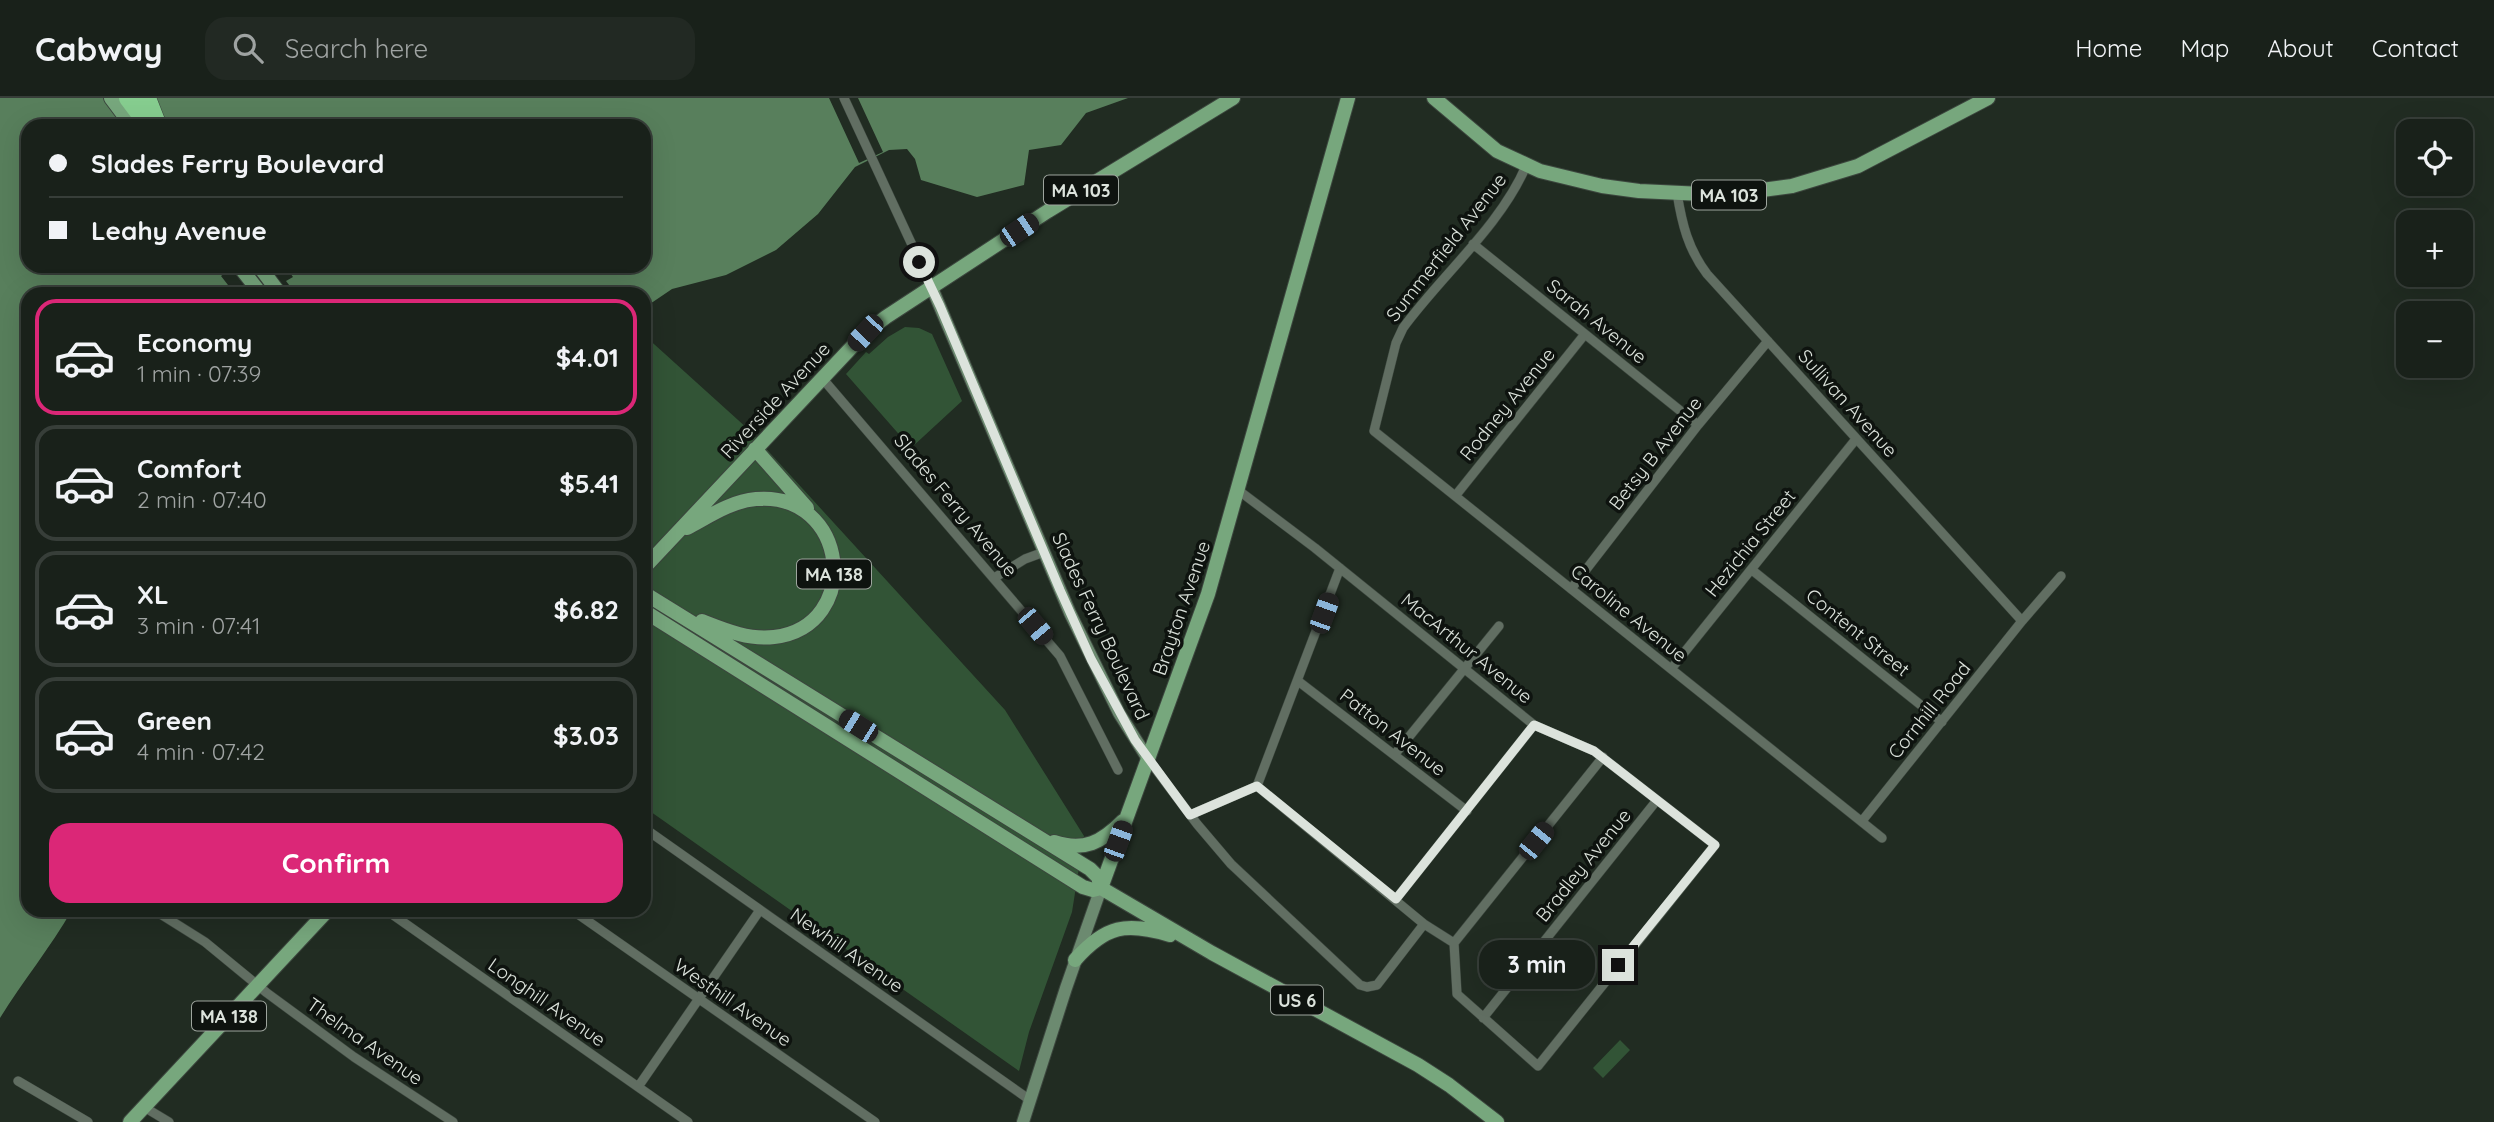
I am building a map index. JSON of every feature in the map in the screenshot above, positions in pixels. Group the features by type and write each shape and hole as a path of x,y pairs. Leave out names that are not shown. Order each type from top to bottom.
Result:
{"highway":[{"path":"128,98 144,119"},
{"path":"148,98 156,119"}],"main road":[{"path":"111,98 127,119"},
{"name":"Riverside Avenue","path":"651,561 865,333 1048,211 1233,98"},
{"name":"Brayton Avenue","path":"1023,1122 1075,960 1208,594 1348,98"},
{"name":"MA 103","path":"1434,98 1497,151 1526,166 1563,178 1602,186 1677,193 1746,194 1792,186 1870,161 1988,98"},
{"name":"MA 103","path":"1445,98 1465,125"},
{"path":"244,273 256,287"},
{"name":"Slades Ferry Boulevard","path":"932,288 1044,552 1106,689 1148,759"},
{"path":"755,449 818,523"},
{"path":"677,533 732,505 757,499 775,499 792,505 818,523"},
{"name":"MA 138","path":"662,604 718,628 743,635 773,637 795,631 810,621 822,608 833,583 835,565 831,547 818,523"},
{"name":"US 6","path":"651,597 1090,869 1098,877 1101,888"},
{"name":"US 6","path":"651,615 1079,885 1093,890 1101,888 1190,940 1410,1060 1450,1085 1497,1122"},
{"path":"1034,834 1067,846 1086,846 1102,840 1127,818"},
{"name":"MA 138","path":"130,1122 322,917"},
{"path":"1075,960 1096,938 1107,931 1121,928 1143,928 1190,940"}],"street":[{"path":"844,98 932,288"},
{"name":"Summerfield Avenue","path":"1374,430 1396,344 1403,328 1473,244 1519,183 1526,166"},
{"name":"Sullivan Avenue","path":"1677,193 1682,228 1698,262 2022,621"},
{"name":"Sarah Avenue","path":"1473,244 1698,425"},
{"name":"Rodney Avenue","path":"1456,495 1585,334"},
{"name":"Betsy B Avenue","path":"1571,589 1698,425 1768,341"},
{"name":"Slades Ferry Avenue","path":"822,378 1060,656 1118,770"},
{"name":"Caroline Avenue","path":"1374,430 1882,838"},
{"name":"Hezichia Street","path":"1671,669 1856,439"},
{"name":"MacArthur Avenue","path":"1238,490 1340,568 1534,725 1603,757 1715,845 1538,1066 1483,1018"},
{"path":"994,578 1025,559 1044,552"},
{"path":"1190,815 1257,786 1340,568"},
{"name":"Content Street","path":"1752,570 1942,722"},
{"name":"Cornhill Road","path":"1862,821 2061,576"},
{"path":"1395,754 1499,626"},
{"name":"Patton Avenue","path":"1298,681 1467,811"},
{"path":"1396,899 1534,725"},
{"path":"1483,1018 1457,994 1454,943 1603,757"},
{"name":"Slades Ferry Boulevard","path":"1148,759 1224,856 1358,984 1370,987 1378,983 1424,924"},
{"path":"1257,786 1424,924 1454,943"},
{"name":"Bradley Avenue","path":"1483,1018 1657,800"},
{"name":"Newhill Avenue","path":"651,833 1030,1100"},
{"path":"638,1087 760,910"},
{"name":"Thelma Avenue","path":"165,917 205,942 258,986 354,1057 453,1122"},
{"name":"Longhill Avenue","path":"396,917 688,1122"},
{"name":"Westhill Avenue","path":"582,917 874,1122"},
{"path":"19,1080 88,1122"},
{"path":"144,1107 169,1122"}],"shaded area":[{"path":"0,98 1128,98 1086,113 1061,145 1029,150 1024,185 977,197 921,180 915,159 907,149 889,150 855,167 818,214 776,250 726,275 672,289 651,303 651,287 21,287 21,917 68,917 0,1018"},
{"path":"905,327 919,328 932,334 962,401 911,448 846,374 866,352 869,354 888,337"},
{"path":"651,341 748,429 1005,710 1084,836 1072,912 1029,1032 1019,1071 651,812"},
{"path":"1620,1040 1630,1050 1603,1078 1593,1068"}],"pier":[{"path":"829,98 858,98 883,152 859,163"},
{"path":"225,273 290,273 293,277 286,281 291,287 230,287 221,276"}],"route":[{"path":"919,262 1091,659 1135,740 1190,815 1257,786 1396,899 1534,725 1594,751 1715,845 1618,965"}]}
